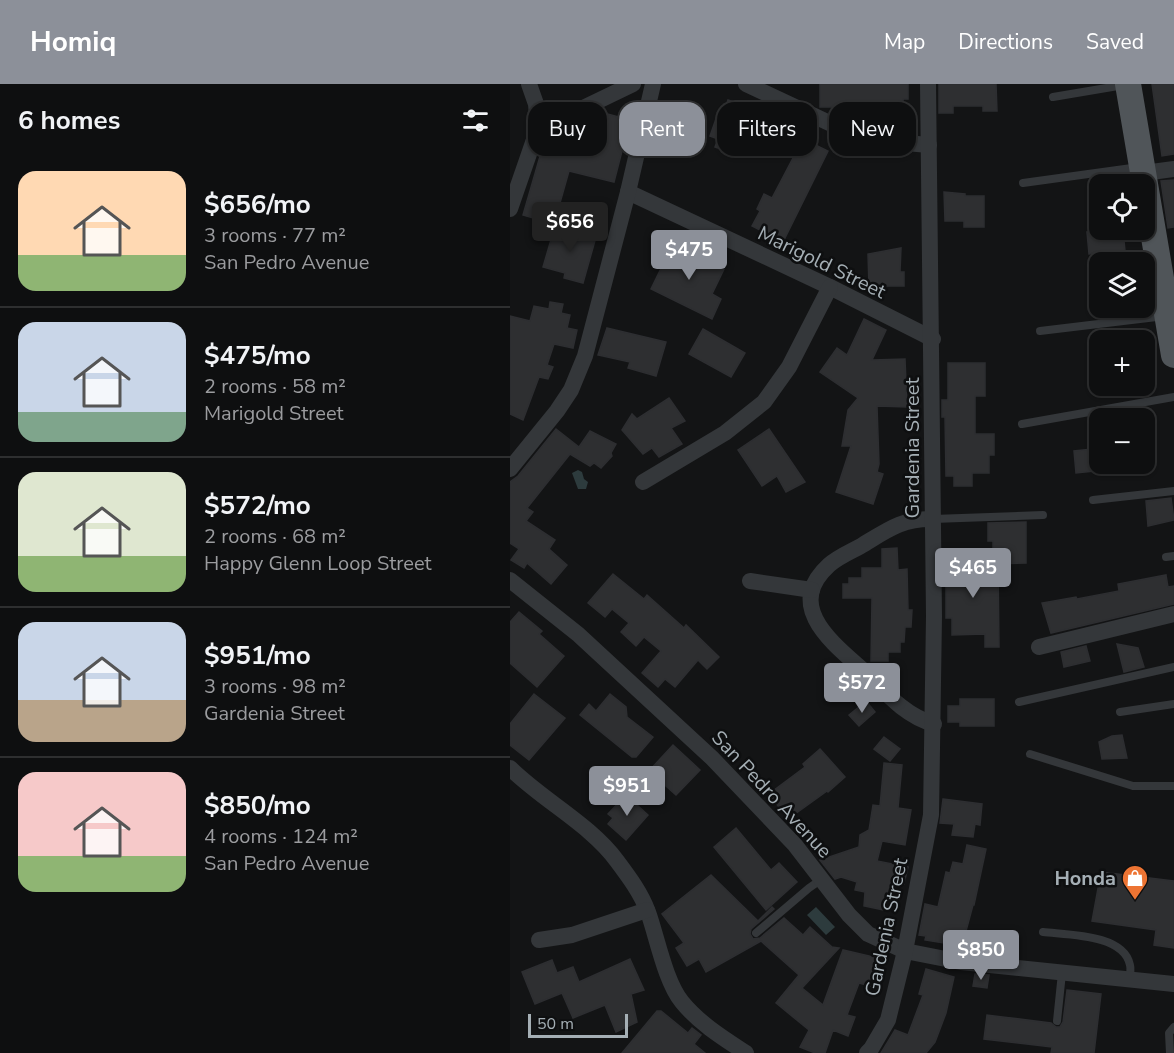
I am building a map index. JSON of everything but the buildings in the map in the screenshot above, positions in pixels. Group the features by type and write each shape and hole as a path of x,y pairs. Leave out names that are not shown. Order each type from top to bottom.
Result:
{"main road":[{"path":"1128,84 1174,355"}],"street":[{"path":"529,84 535,102"},
{"path":"596,102 633,84"},
{"path":"510,469 557,411 585,356 628,192 653,84"},
{"path":"746,84 840,128 882,141 929,145"},
{"name":"Gardenia Street","path":"867,1053 888,1020 905,951 931,815 934,724 933,339 928,84"},
{"path":"510,209 528,156"},
{"path":"1143,170 1174,170"},
{"name":"Marigold Street","path":"628,192 831,287 933,339"},
{"path":"643,482 725,433 764,402 789,367 831,287"},
{"path":"933,519 918,519 902,523 837,560 823,572 812,590 811,610 820,629 908,714 934,724"},
{"name":"San Pedro Avenue","path":"510,580 579,635 711,757 795,845 849,915 868,934 905,951 961,962 1174,984"},
{"path":"750,581 812,590"},
{"path":"1039,647 1174,614"},
{"path":"514,779 593,836 616,858 637,889 647,910 670,980 681,1001 713,1032 746,1053"},
{"path":"539,940 572,935 647,910"}],"lane":[{"path":"1053,97 1128,84"},
{"path":"1023,183 1143,170"},
{"path":"1040,331 1167,315"},
{"path":"1022,424 1174,397"},
{"path":"1093,500 1174,491"},
{"path":"933,519 1043,515"},
{"path":"1019,702 1174,667"},
{"path":"1120,712 1174,704"},
{"path":"1030,754 1133,786 1174,786"},
{"path":"756,933 822,879"},
{"path":"1043,932 1108,940 1124,952 1131,965 1129,979"},
{"path":"1057,1021 1062,972"},
{"path":"1170,1053 1168,1033 1174,1027"}],"shaded area":[{"path":"578,470 588,482 586,489 578,489 572,473"},
{"path":"980,550 994,553 994,559 985,564 975,562 969,555"},
{"path":"816,907 835,927 826,935 807,915"}],"place":[{"name":"Honda","path":"1135,901"}]}
